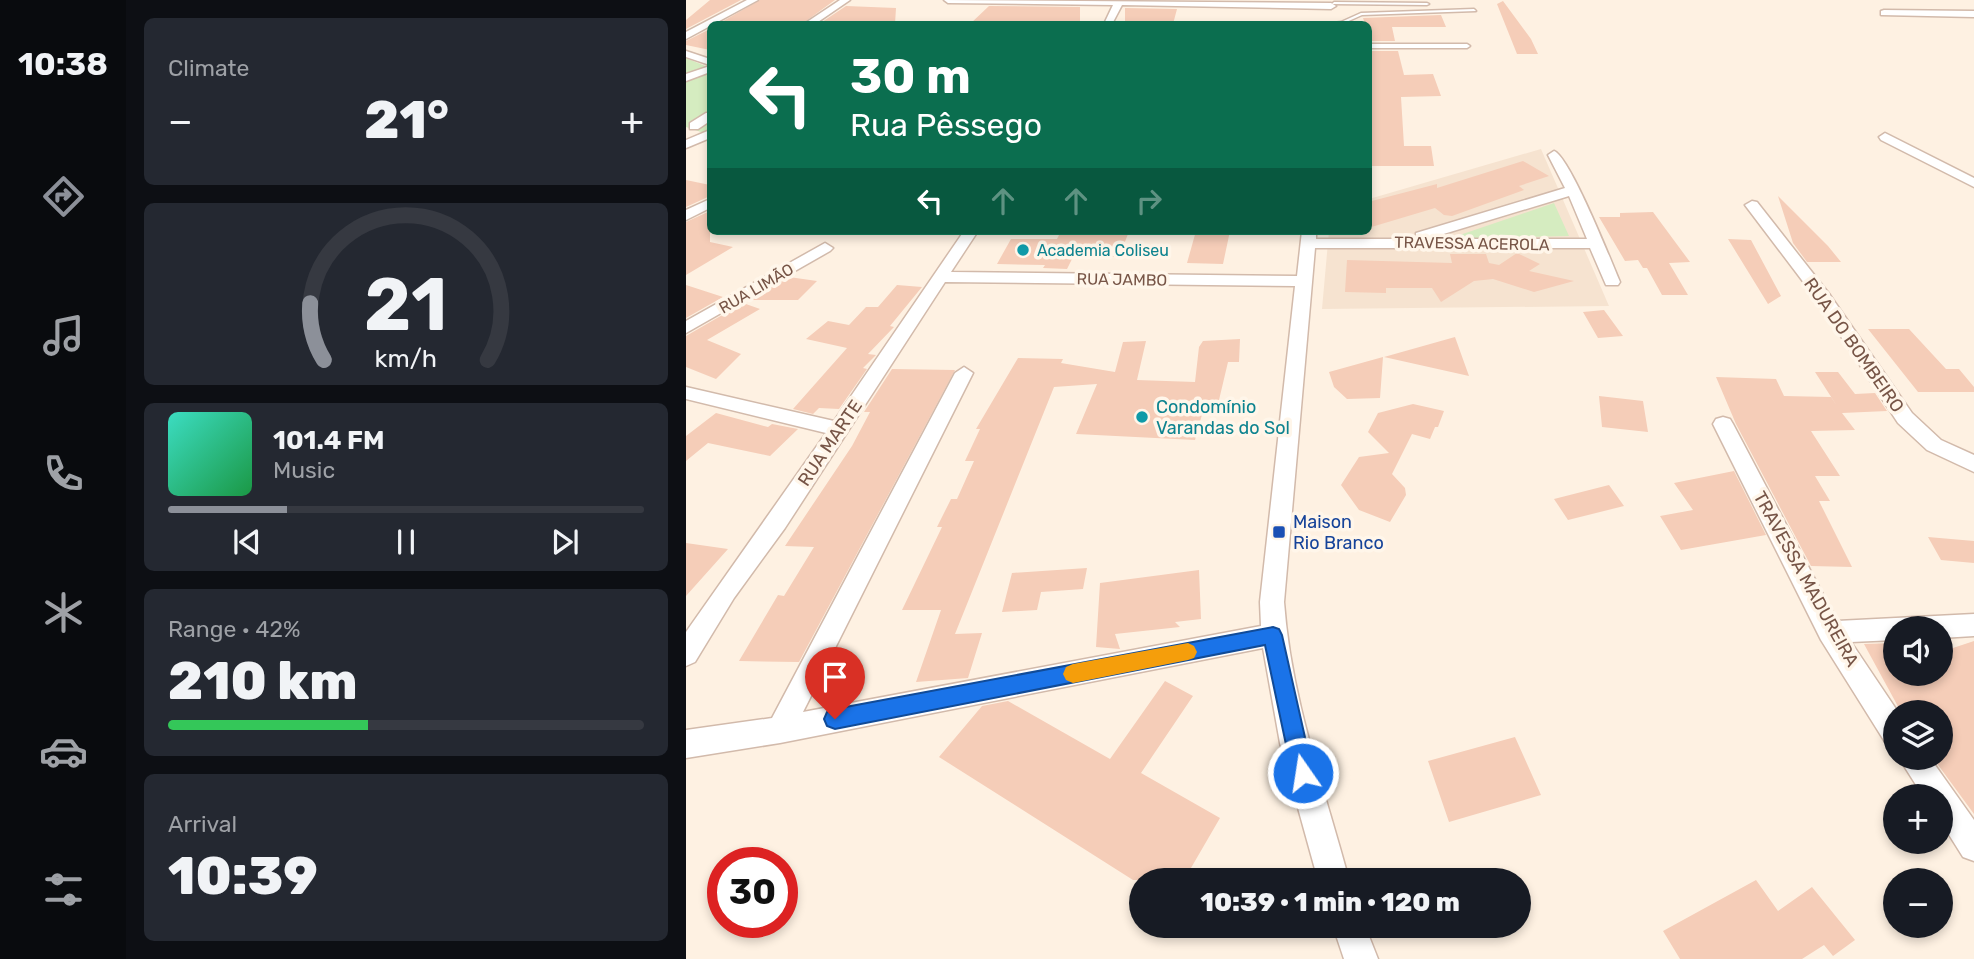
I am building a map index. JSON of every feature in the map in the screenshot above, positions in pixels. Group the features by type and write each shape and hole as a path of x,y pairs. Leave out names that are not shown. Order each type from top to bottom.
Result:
{"street":[{"path":"714,21 754,0"},
{"path":"814,21 846,0"},
{"path":"948,0 1334,3 1328,21"},
{"path":"1110,21 1119,2"},
{"path":"1885,13 1972,9"},
{"path":"686,36 707,25"},
{"path":"686,54 707,61"},
{"path":"686,78 707,70"},
{"path":"690,125 707,117"},
{"path":"690,125 707,131"},
{"path":"686,144 707,134"},
{"path":"1885,137 1974,183"},
{"path":"1554,155 1573,191 1612,282"},
{"path":"1399,242 1573,191"},
{"name":"RUA DO BOMBEIRO","path":"1752,205 1824,298 1911,425 1934,445 1974,464"},
{"path":"686,216 707,206"},
{"name":"RUA MARTE","path":"686,653 968,235"},
{"path":"1309,237 1272,602 1273,635 1303,773 1331,868"},
{"name":"TRAVESSA ACEROLA","path":"1309,237 1399,242 1595,244"},
{"name":"RUA LIMÃO","path":"686,328 825,248"},
{"name":"RUA JAMBO","path":"940,277 1304,281"},
{"path":"780,730 964,373"},
{"path":"686,393 839,429"},
{"name":"TRAVESSA MADUREIRA","path":"1723,424 1830,632 1883,714"},
{"path":"1830,632 1974,625"},
{"path":"686,744 780,730 1273,635"},
{"path":"1953,816 1974,846"},
{"path":"1353,938 1361,959"}],"lane":[{"path":"1334,3 1427,4"},
{"path":"1346,21 1361,14 1474,10"},
{"path":"1372,46 1467,46"}],"shaded area":[{"path":"1541,149 1609,306 1322,309 1329,235 1372,235 1372,198"}],"green space":[{"path":"686,58 707,67 707,134 686,127"},
{"path":"1554,203 1569,236 1448,239"}],"building":[{"path":"710,0 741,0 686,29 686,20"},
{"path":"760,0 835,0 806,21 723,21"},
{"path":"1503,1 1531,39 1538,54 1517,54 1497,4"},
{"path":"846,6 896,8 895,21 824,21"},
{"path":"989,6 1080,7 1080,21 973,21"},
{"path":"1125,8 1177,9 1174,21 1125,21"},
{"path":"1441,15 1446,27 1392,27 1395,41 1372,41 1372,21 1364,21 1363,18"},
{"path":"707,30 707,49 686,45 686,41"},
{"path":"1372,51 1398,51 1404,75 1433,74 1441,96 1401,97 1404,146 1431,146 1434,166 1372,166"},
{"path":"1523,161 1549,176 1519,186 1524,190 1452,216 1444,215 1435,208 1372,227 1372,201 1437,184 1437,188"},
{"path":"686,180 707,184 707,197 686,207"},
{"path":"1778,196 1841,262 1807,262 1793,243"},
{"path":"707,212 707,235 710,235 710,242 733,247 686,275 686,222"},
{"path":"1653,212 1690,262 1669,263 1688,295 1662,295 1647,268 1643,268 1638,260 1625,261 1599,217"},
{"name":"Academia Coliseu","path":"1059,235 1128,235 1119,257 1073,257 1067,269 1043,268 1045,265 997,264 1011,239 1057,239"},
{"path":"1195,235 1229,235 1223,264 1187,263"},
{"path":"1728,239 1751,240 1781,296 1768,304"},
{"path":"1517,253 1540,264 1529,271 1574,281 1534,292 1493,279 1474,281 1441,302 1432,288 1386,288 1386,293 1345,292 1347,260 1452,263 1450,254 1486,254 1489,263 1499,265"},
{"path":"789,277 817,281 798,300 749,300"},
{"path":"686,285 723,297 686,318"},
{"path":"897,285 922,287 890,326 894,327 868,354 876,355 863,368 867,369 839,409 819,408 813,414 793,409 847,348 806,339 828,321 849,325 866,307 878,307"},
{"path":"743,303 760,309 707,340 741,354 716,379 686,367 686,336"},
{"path":"1604,310 1623,336 1598,338 1583,312"},
{"path":"1868,329 1909,329 1946,369 1959,369 1974,387 1974,392 1918,392"},
{"path":"1455,337 1469,376 1384,357"},
{"path":"1240,339 1239,362 1228,362 1219,400 1206,400 1195,440 1076,434 1097,384 1054,387 955,634 982,633 968,678 916,682 941,610 902,610 942,527 937,527 951,499 957,499 974,461 965,461 980,429 976,429 1018,358 1063,359 1061,363 1115,372 1123,342 1146,341 1137,380 1195,382 1199,347 1203,341"},
{"path":"1383,357 1380,398 1347,399 1334,387 1329,372"},
{"path":"892,369 955,370 799,662 739,661 778,595 784,596 814,547 785,546 852,446 870,412 864,412"},
{"path":"1815,372 1838,372 1855,394 1875,393 1887,411 1842,413 1855,430 1811,431 1840,476 1815,476 1830,501 1819,501 1852,567 1811,566 1736,424 1716,377 1776,379 1784,396 1831,397 1837,406"},
{"path":"1599,396 1643,401 1648,432 1602,427"},
{"path":"1413,404 1444,411 1430,439 1412,434 1392,474 1405,488 1406,495 1390,522 1359,510 1341,485 1359,457 1389,453 1368,432 1378,413"},
{"path":"716,413 768,427 772,424 798,429 770,456 708,443 686,461 686,436"},
{"path":"1734,471 1766,535 1681,550 1660,516 1693,510 1674,483"},
{"path":"1609,485 1624,506 1568,520 1554,499"},
{"path":"1928,537 1974,541 1974,563 1941,560"},
{"path":"686,543 728,549 686,596"},
{"path":"1087,568 1083,589 1041,592 1037,610 1002,612 1012,573"},
{"path":"1199,570 1201,619 1175,622 1180,627 1115,634 1120,649 1096,647 1100,583"},
{"path":"1974,641 1974,814 1942,770 1953,770 1953,700 1894,700 1887,686 1953,686 1953,648"},
{"path":"1883,643 1883,679 1864,644"},
{"path":"1165,681 1193,696 1141,773 1220,818 1191,868 1129,868 1129,877 939,757 982,706 1008,701 1110,759"},
{"path":"1515,737 1541,795 1449,822 1428,761"},
{"path":"1756,880 1778,911 1812,887 1855,940 1833,956 1824,945 1802,959 1680,959 1663,931"}],"slow traffic":[{"path":"1073,674 1188,652"}],"place":[{"name":"Academia Coliseu","path":"1023,250"},
{"name":"Condomínio Varandas do Sol","path":"1142,417"},
{"name":"Maison Rio Branco","path":"1279,532"}],"route":[{"path":"835,719 1273,635 1279,674 1303,773"}]}
